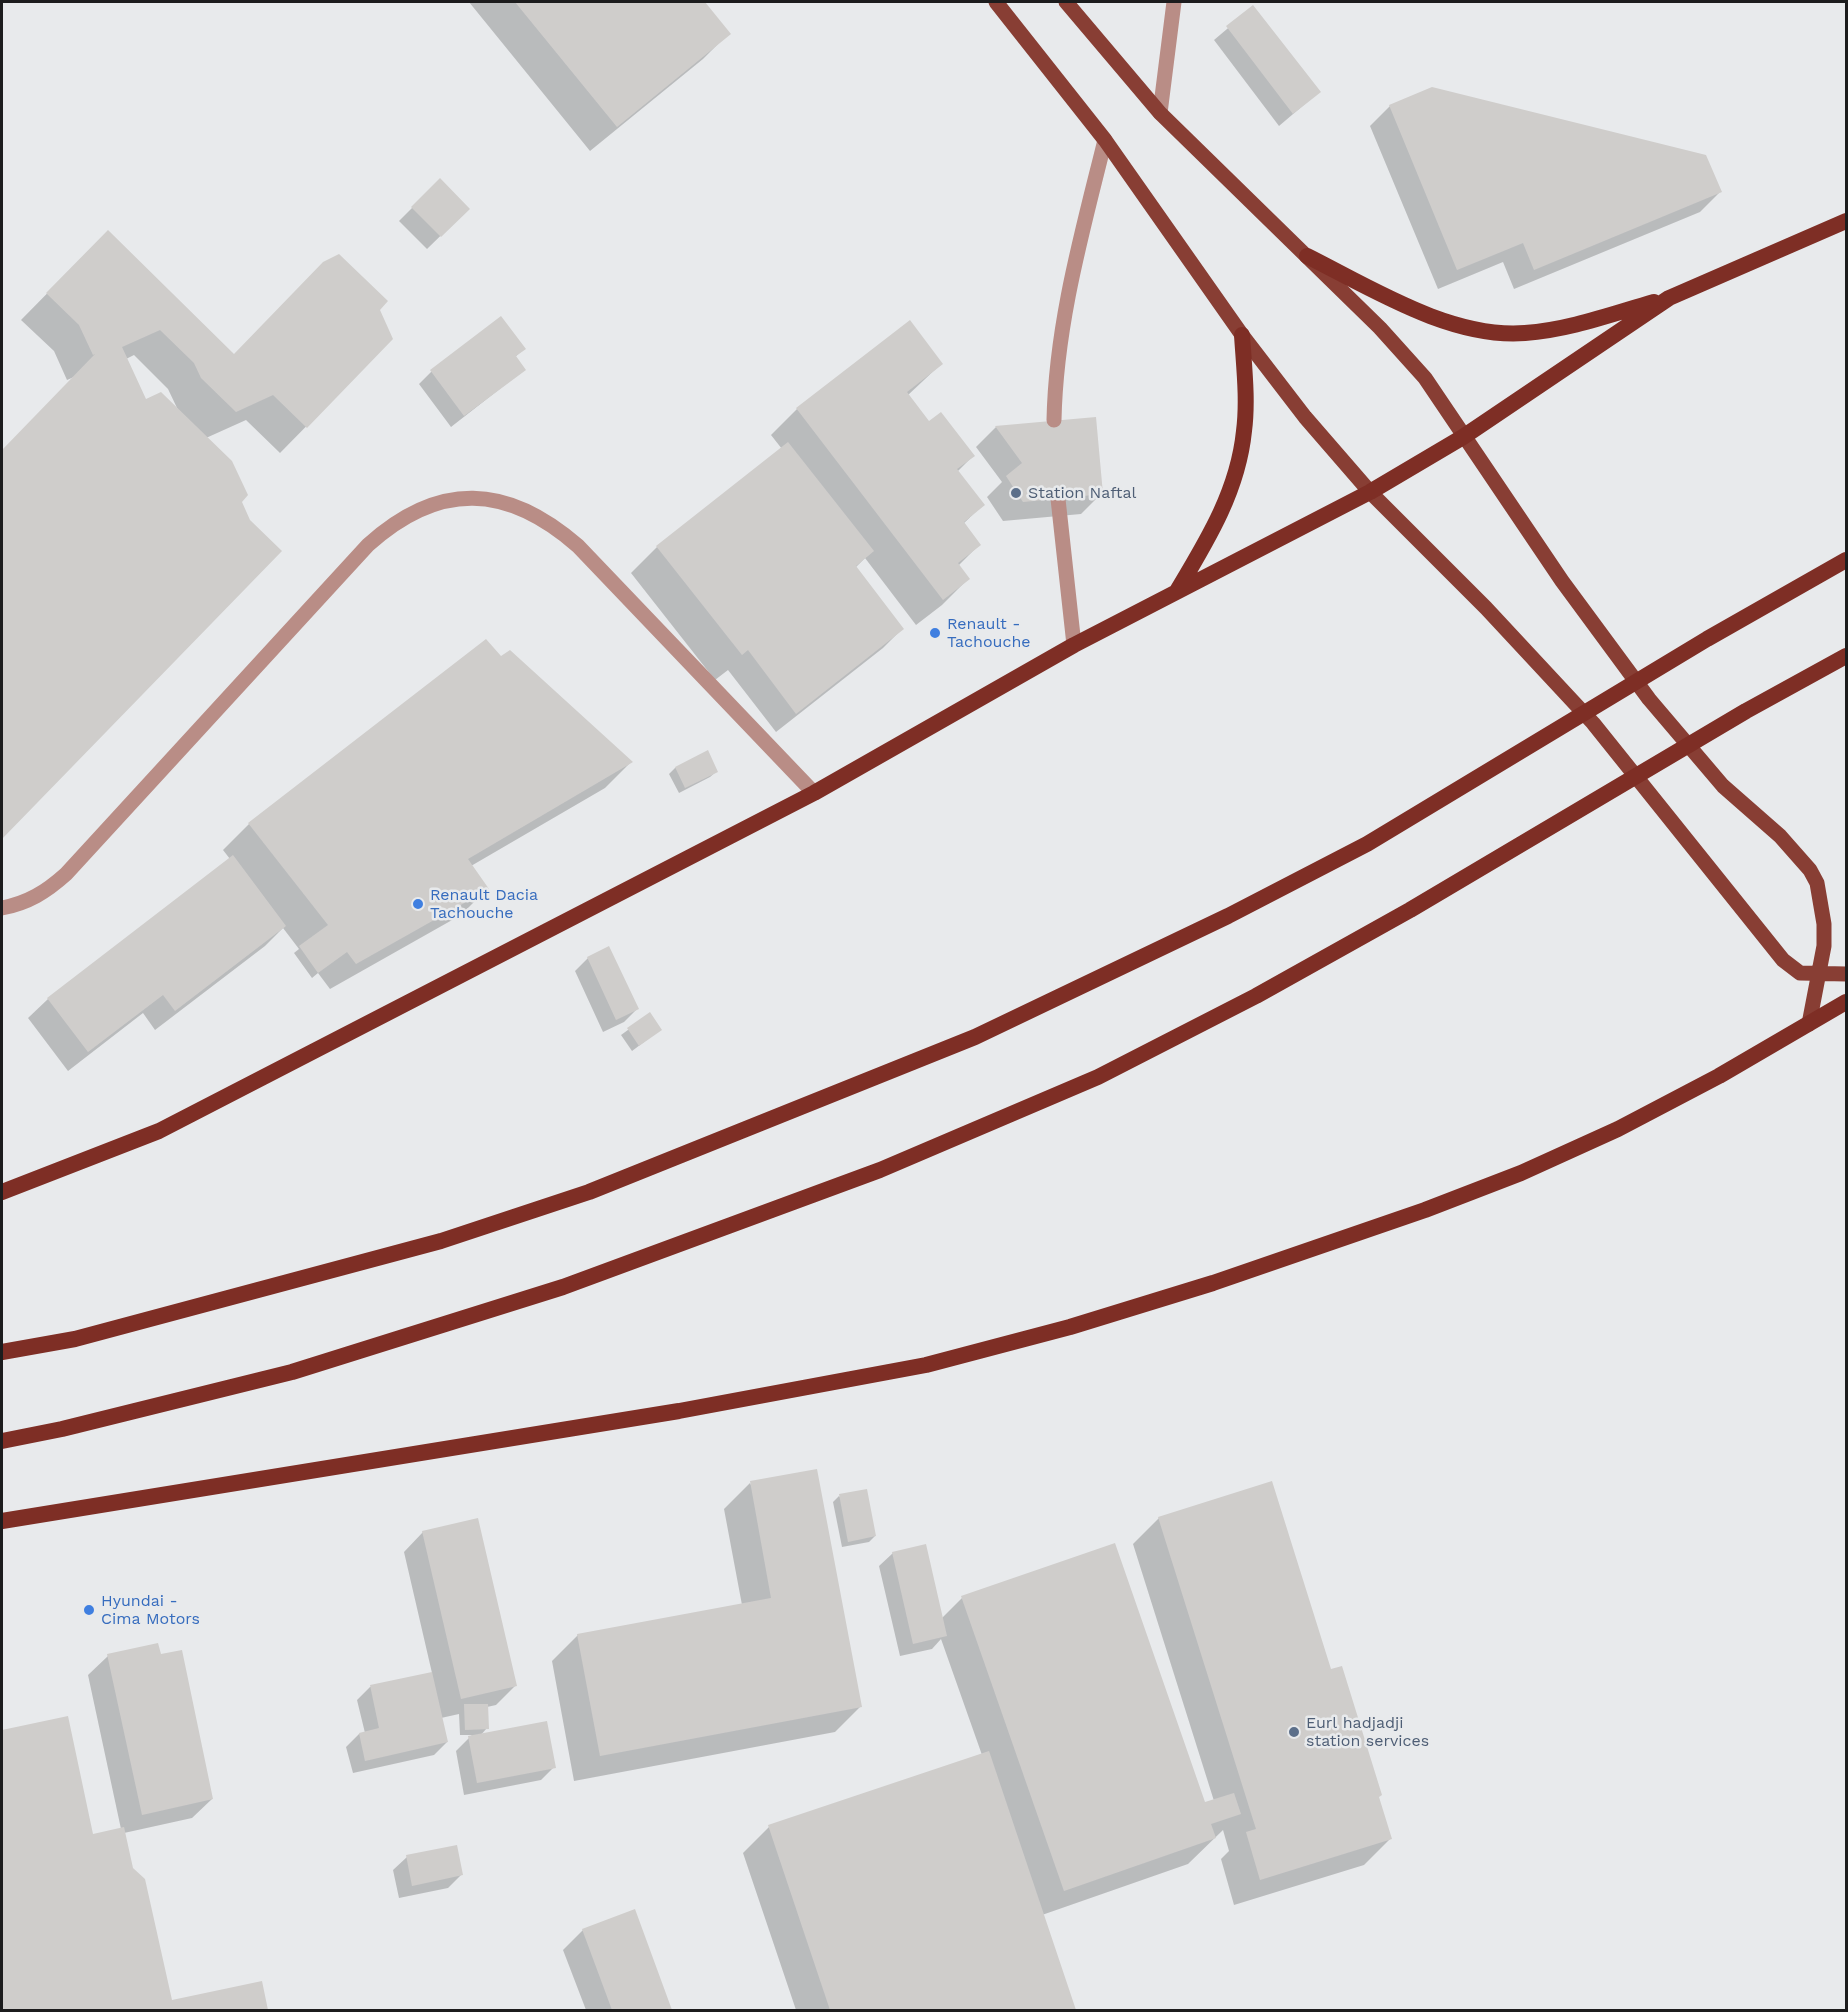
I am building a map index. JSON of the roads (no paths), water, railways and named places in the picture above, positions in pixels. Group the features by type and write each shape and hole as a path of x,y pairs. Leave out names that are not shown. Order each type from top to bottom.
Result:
{"highway":[{"path":"1307,256 1386,296 1430,315 1462,327 1509,334 1565,328 1670,298 1846,221"},
{"path":"2,1192 159,1131 814,793 1074,645 1370,492 1463,437 1670,298"},
{"path":"1177,591 1231,492 1239,462 1246,400 1242,335"},
{"path":"2,1352 75,1339 441,1241 589,1192 877,1078 1060,998 1228,916 1366,844 1707,639 1846,560"},
{"path":"2,1441 62,1429 303,1369 563,1287 880,1170 1098,1077 1256,996 1536,837 1746,711 1846,656"},
{"path":"2,1521 703,1406 926,1365 1070,1327 1213,1283 1521,1173 1618,1129 1719,1076 1846,1002"}],"main road":[{"path":"996,2 1105,140 1242,335 1305,417 1370,492 1544,668 1634,773 1776,953 1800,973 1846,974"},
{"path":"1066,2 1160,113 1380,328 1425,378 1562,581 1649,699 1723,786 1780,836 1810,870 1817,883 1824,924 1809,1024"}],"street":[{"path":"1160,113 1174,2"},
{"path":"1054,420 1062,322 1105,140"},
{"path":"2,908 20,905 45,893 66,874 385,530 423,507 456,499 490,499 523,507 552,523 578,546 814,793"},
{"path":"1058,499 1074,645"}],"place":[{"name":"Station Naftal","path":"1016,493"},
{"name":"Renault - Tachouche","path":"935,633"},
{"name":"Renault Dacia Tachouche","path":"418,904"},
{"name":"Hyundai - Cima Motors","path":"89,1610"},
{"name":"Eurl hadjadji station services","path":"1294,1732"}]}
